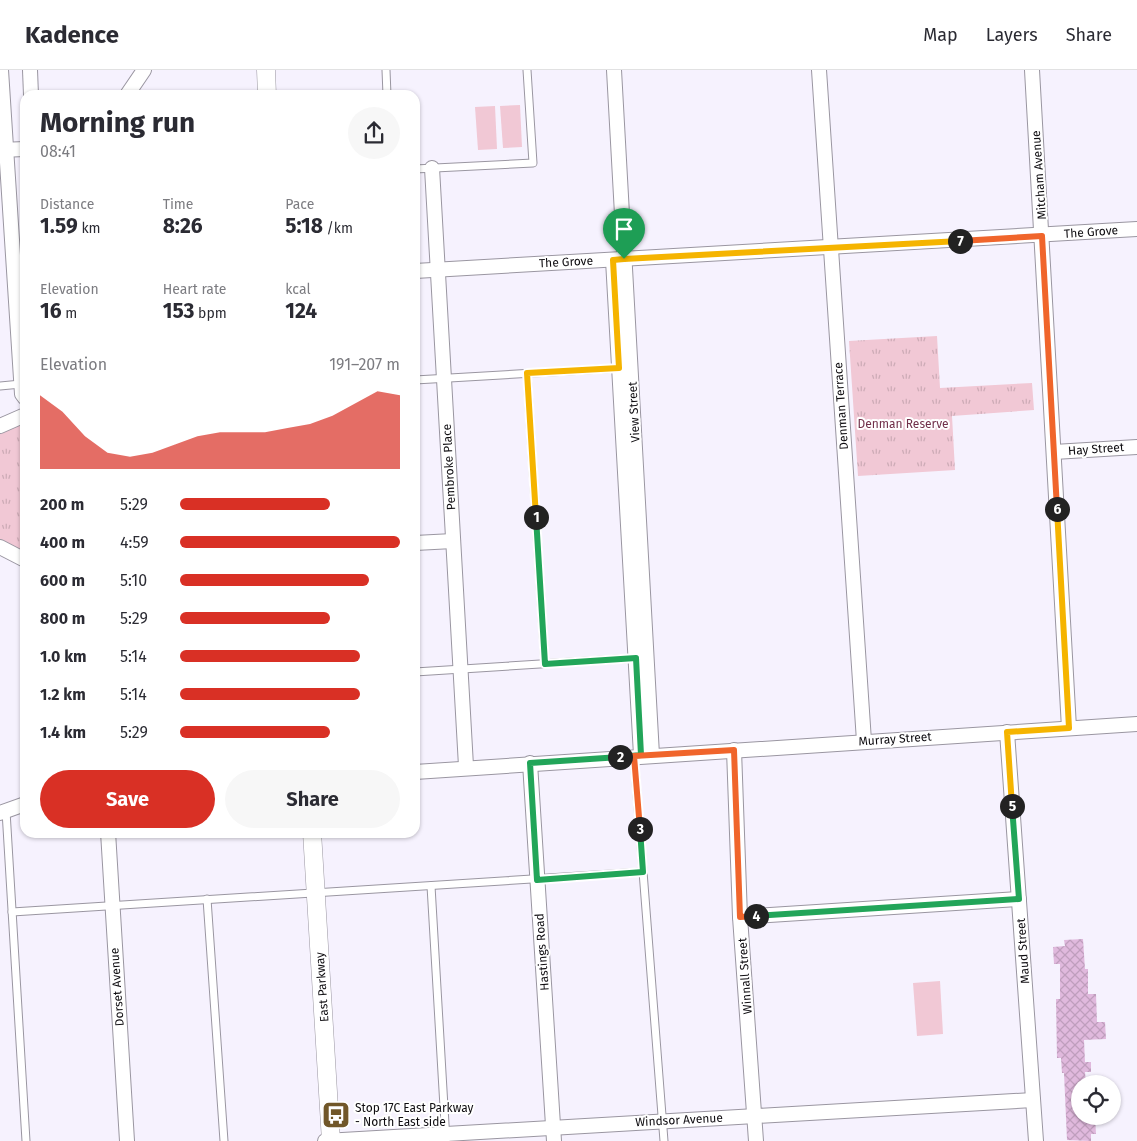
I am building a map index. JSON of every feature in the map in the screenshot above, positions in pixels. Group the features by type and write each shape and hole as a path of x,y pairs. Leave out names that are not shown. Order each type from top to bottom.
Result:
{"street":[{"path":"1,70 5,214 20,362"},
{"path":"30,70 32,90"},
{"path":"130,90 144,70"},
{"path":"266,70 267,90"},
{"name":"View Street","path":"614,70 619,260 642,755"},
{"name":"Denman Terrace","path":"819,70 864,741"},
{"name":"Mitcham Avenue","path":"1032,70 1069,728"},
{"path":"3,150 20,149"},
{"name":"Pembroke Place","path":"432,168 466,766"},
{"name":"The Grove","path":"420,271 831,249 1137,229"},
{"name":"View Street","path":"619,260 619,368 642,755"},
{"path":"0,426 20,417"},
{"name":"Hay Street","path":"1054,452 1137,447"},
{"path":"420,543 453,541"},
{"path":"0,547 20,557"},
{"name":"Murray Street","path":"420,771 466,766 1137,724"},
{"name":"Maud Street","path":"1007,732 1036,1141"},
{"name":"Winnall Street","path":"734,750 740,917 756,1141"},
{"name":"Hastings Road","path":"530,763 554,1134"},
{"path":"3,812 20,806"},
{"name":"Dorset Avenue","path":"108,838 127,1141"},
{"name":"East Parkway","path":"312,838 331,1141"},
{"path":"740,917 1019,899"},
{"name":"Windsor Avenue","path":"325,1141 554,1134 662,1121 1033,1100"}],"lane":[{"path":"386,70 387,90"},
{"path":"420,169 534,163 527,70"},
{"path":"420,380 619,368"},
{"path":"527,373 545,664"},
{"path":"0,386 20,390"},
{"path":"420,672 636,658"},
{"path":"642,755 643,872 664,1141"},
{"path":"3,812 12,912 26,1141"},
{"path":"12,912 643,872"},
{"path":"431,886 446,1138"},
{"path":"207,899 224,1141"}],"green space":[{"path":"520,105 522,147 503,148 500,106"},
{"path":"495,106 497,149 478,150 475,107"},
{"name":"Denman Reserve","path":"937,336 940,388 1032,383 1034,410 952,416 955,470 858,476 849,341"},
{"path":"19,422 20,551 0,541 0,434"},
{"path":"940,981 943,1034 917,1036 913,983"}],"building":[{"path":"1083,939 1085,969 1088,969 1088,994 1096,994 1097,1022 1105,1022 1106,1039 1084,1040 1085,1062 1091,1062 1091,1072 1085,1072 1085,1075 1071,1075 1071,1125 1096,1125 1096,1134 1091,1134 1091,1141 1067,1140 1064,1073 1062,1073 1061,1058 1057,1058 1056,999 1060,999 1060,964 1054,964 1053,947 1065,946 1064,940"}],"place":[{"name":"Stop 17C East Parkway - North East side","path":"336,1115"}],"route":[{"path":"1042,236 1069,728 1007,732 1019,899 740,917 734,750 634,756 643,872 537,880 530,763 641,755 636,658 545,664 527,373 619,368 613,260 624,259 1042,236"}]}
